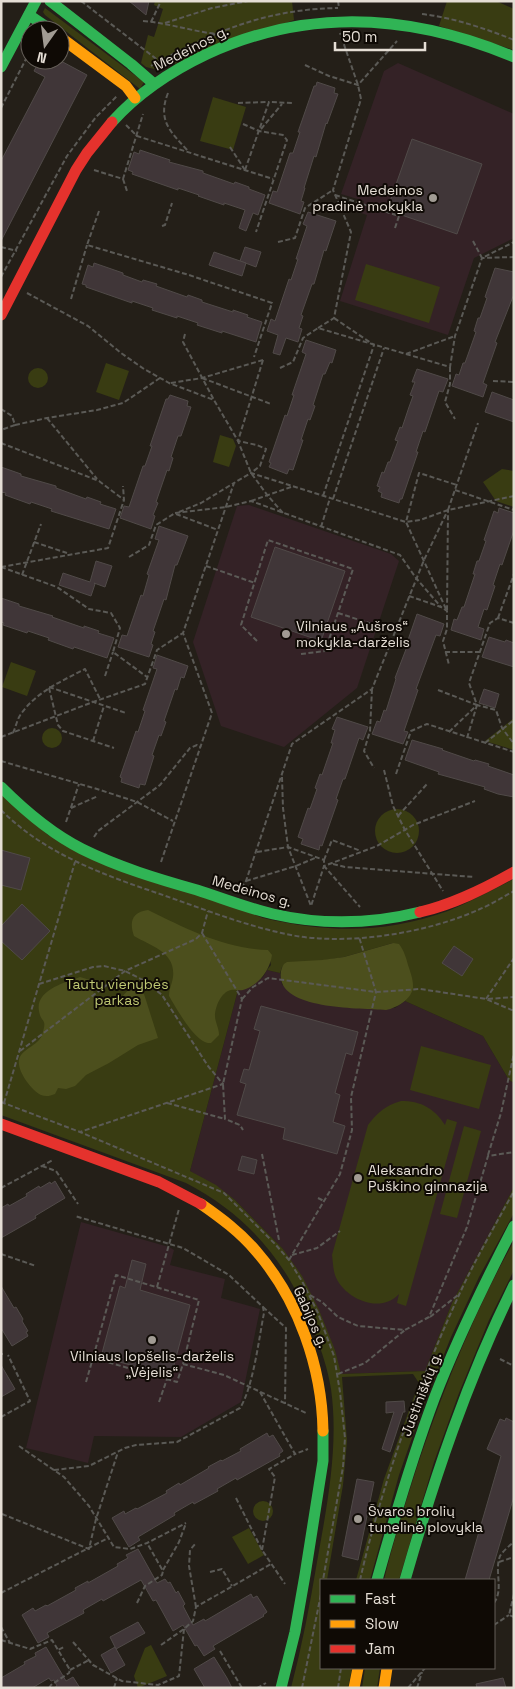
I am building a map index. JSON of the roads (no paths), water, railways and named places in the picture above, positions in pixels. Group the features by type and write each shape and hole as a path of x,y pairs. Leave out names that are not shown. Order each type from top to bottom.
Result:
{"street":[{"path":"1,67 36,1"},
{"path":"50,1 154,84"},
{"path":"29,15 36,20"},
{"name":"Medeinos g.","path":"1,315 81,162 117,117 135,98 167,75 203,56 238,41 273,30 310,24 371,22 409,26 444,33 514,57"},
{"path":"70,44 126,86 135,98"},
{"name":"Medeinos g.","path":"1,787 34,817 57,833 81,848 110,861 156,878 264,912 297,919 350,922 384,919 425,912 473,894 514,872"},
{"name":"Gabijos g.","path":"1,1124 172,1188 218,1214 263,1257 294,1308 313,1358 321,1393 324,1441 323,1461 301,1597 281,1688"},
{"name":"Justiniškių g.","path":"377,1579 402,1490 434,1396 486,1278 514,1226"},
{"path":"405,1579 431,1489 462,1401 479,1357 514,1285"},
{"path":"354,1688 358,1669"},
{"path":"384,1688 387,1669"}],"place":[{"name":"Medeinos pradinė mokykla","path":"433,198"},
{"name":"Vilniaus „Aušros“ mokykla-darželis","path":"286,634"},
{"name":"Aleksandro Puškino gimnazija","path":"358,1178"},
{"name":"Vilniaus lopšelis-darželis „Vėjelis“","path":"152,1340"},
{"name":"Švaros brolių tunelinė plovykla","path":"358,1519"}],"park label":[{"name":"Tautų vienybės parkas","path":"117,992"}]}
